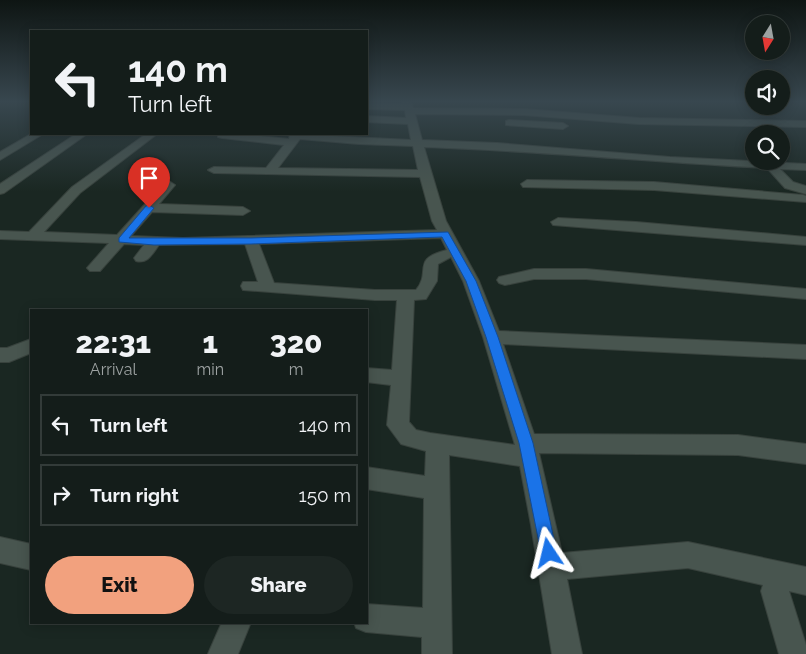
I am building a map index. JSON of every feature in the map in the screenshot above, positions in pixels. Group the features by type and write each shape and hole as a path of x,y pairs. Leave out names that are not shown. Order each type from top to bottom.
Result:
{"street":[{"path":"415,132 425,174 445,234 471,281 492,337 528,450 566,654"},
{"path":"660,132 674,132"},
{"path":"0,157 36,135"},
{"path":"0,190 81,135"},
{"path":"33,236 76,190 151,135"},
{"path":"222,135 497,146 745,165"},
{"path":"270,170 295,138"},
{"path":"651,159 663,187"},
{"path":"790,167 806,167"},
{"path":"214,170 425,174"},
{"path":"774,170 802,195"},
{"path":"527,184 663,187 802,195"},
{"path":"95,268 122,240 169,185"},
{"path":"149,208 242,211"},
{"path":"558,222 636,226 806,241"},
{"path":"0,235 154,242 251,241 445,234"},
{"path":"251,241 268,287"},
{"path":"141,258 154,242"},
{"path":"250,286 406,296 420,295 427,289 430,281 431,262 435,257 456,252"},
{"path":"505,280 534,274 586,274 806,294"},
{"path":"406,296 398,425 409,438 438,444 528,450 738,445 806,454"},
{"path":"492,337 806,352"},
{"path":"0,355 10,355 30,345"},
{"path":"368,375 401,378"},
{"path":"437,654 438,444"},
{"path":"368,478 437,488"},
{"path":"0,550 30,557"},
{"path":"551,567 688,555 796,579"},
{"path":"794,654 775,591 777,580 796,579"},
{"path":"368,618 436,624"},
{"path":"223,654 236,624"}],"route":[{"path":"149,208 122,240 219,242 445,234 471,281 492,337 526,443 549,553"}]}
